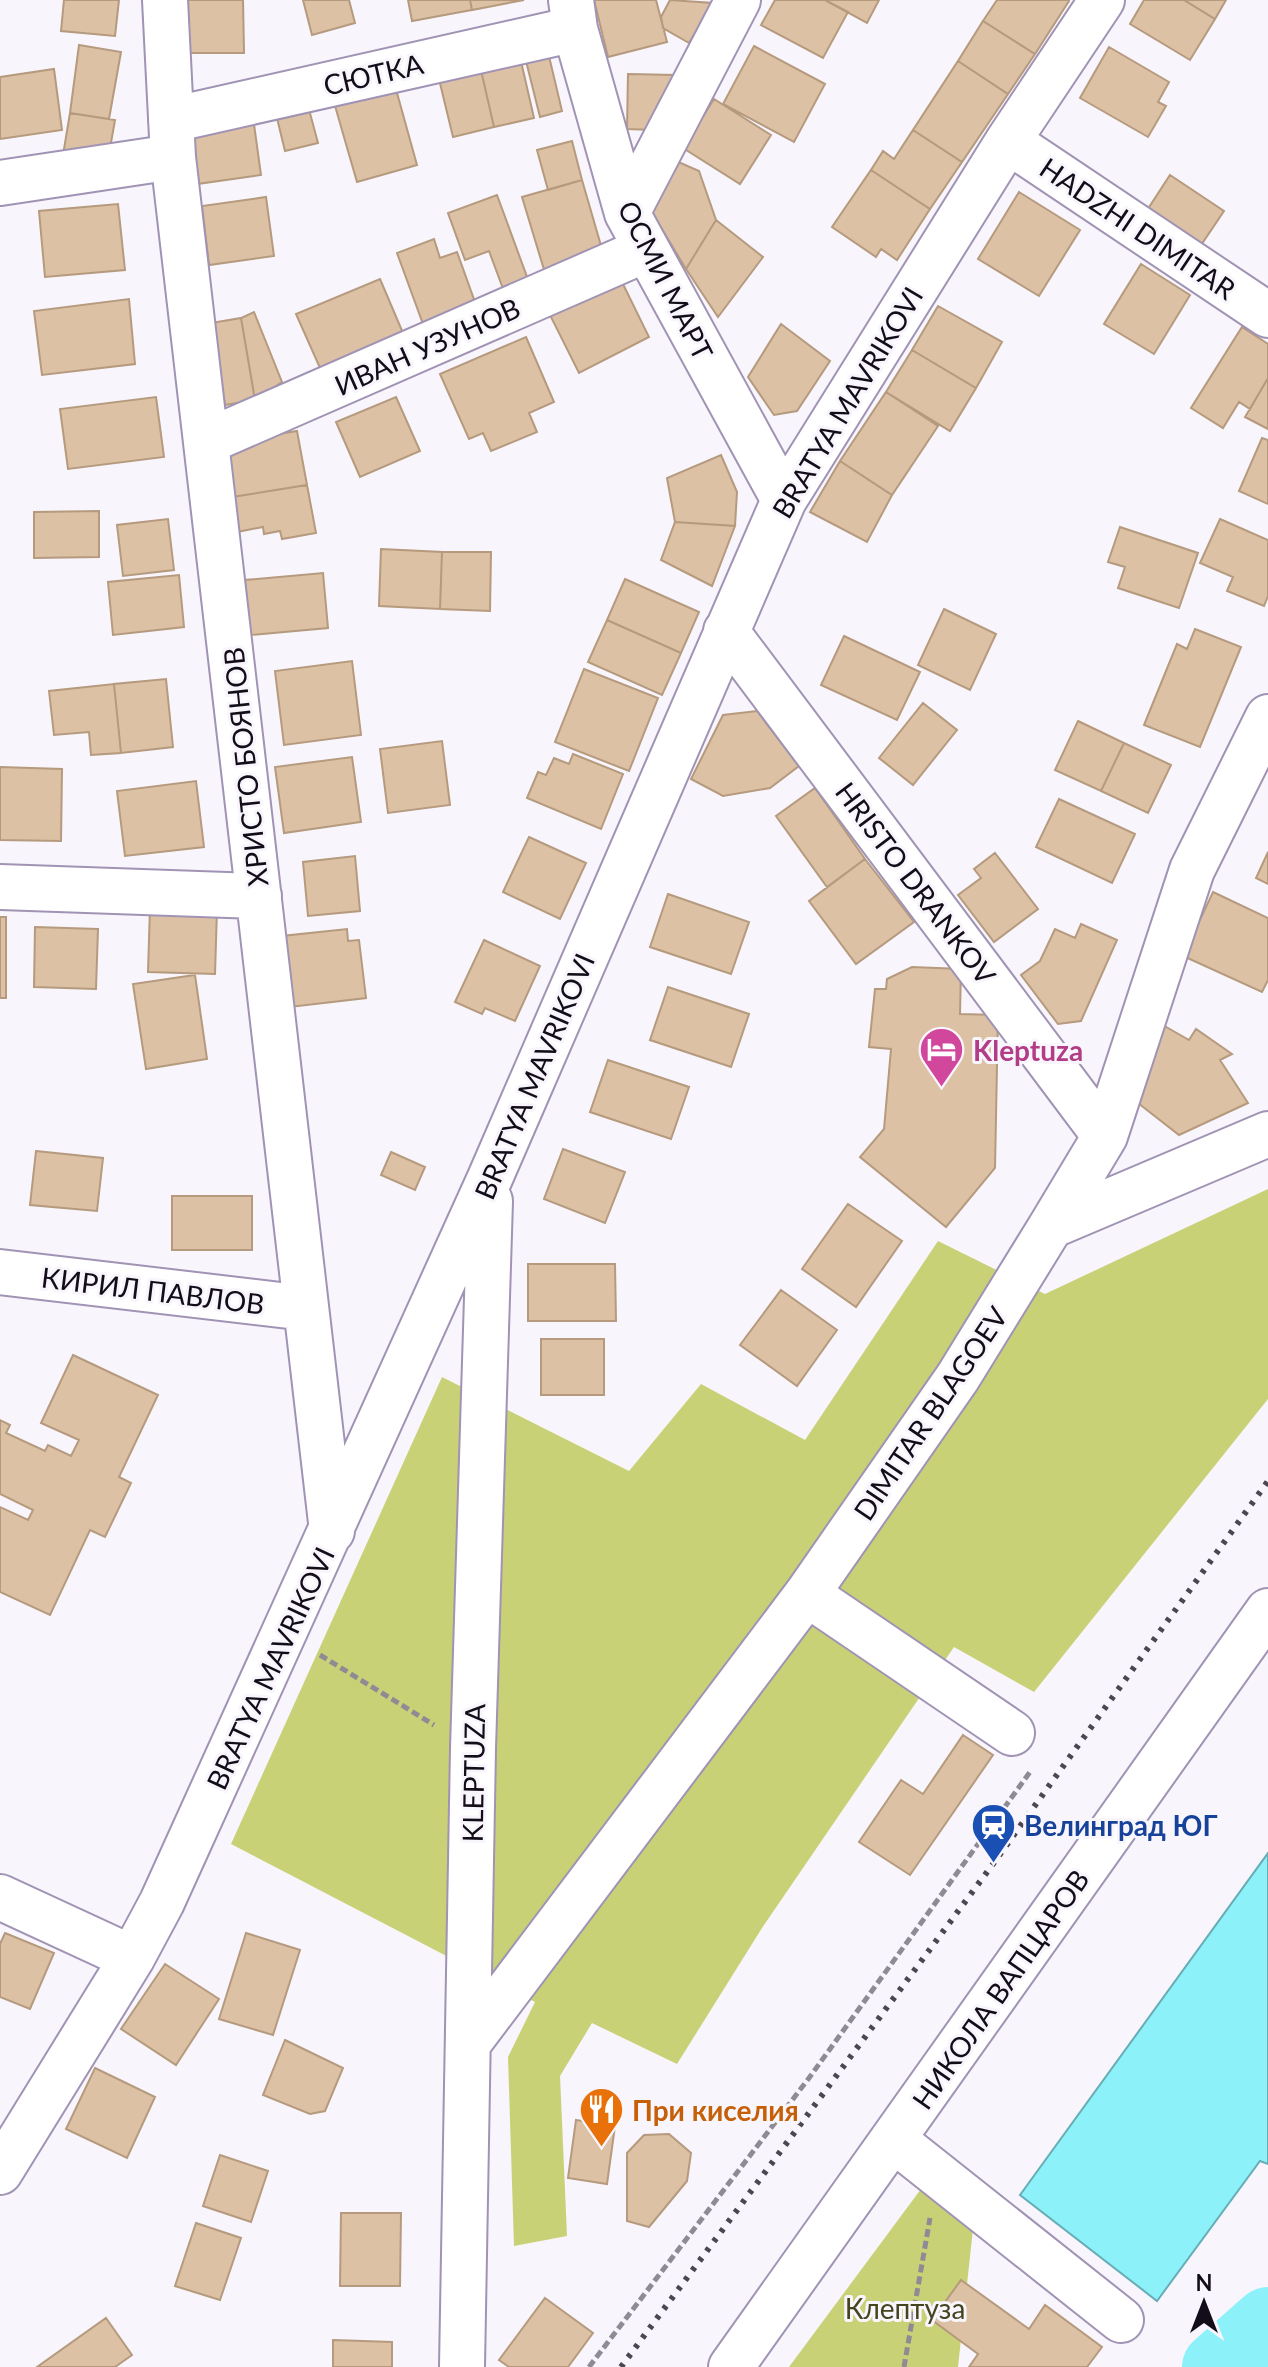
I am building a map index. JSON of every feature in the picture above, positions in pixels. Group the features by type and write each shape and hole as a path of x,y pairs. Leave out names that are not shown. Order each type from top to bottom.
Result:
{"street":[{"name":"ХРИСТО БОЯНОВ","path":"165,0 172,138 332,1533"},
{"path":"636,232 738,0"},
{"name":"BRATYA MAVRIKOVI","path":"0,2172 132,1958 162,1902 332,1533 490,1178 784,500 1008,141 1102,0"},
{"name":"СЮТКА","path":"0,183 172,138 573,14"},
{"name":"ОСМИ МАРТ","path":"573,14 636,232 784,500"},
{"name":"HADZHI DIMITAR","path":"1008,141 1268,315"},
{"name":"ИВАН УЗУНОВ","path":"208,441 636,232"},
{"name":"HRISTO DRANKOV","path":"726,631 1105,1136"},
{"name":"DIMITAR BLAGOEV","path":"470,2041 807,1594 958,1377 1051,1226 1105,1136 1192,870 1268,717"},
{"path":"0,887 259,896"},
{"path":"1051,1226 1268,1134"},
{"name":"KLEPTUZA","path":"462,2367 473,1748 490,1178"},
{"name":"КИРИЛ ПАВЛОВ","path":"0,1272 306,1308"},
{"path":"807,1594 1012,1733"},
{"name":"НИКОЛА ВАПЦАРОВ","path":"731,2367 1268,1611"},
{"path":"0,1897 132,1958"},
{"path":"894,2140 1121,2320"}],"path":[{"path":"285,1634 473,1748"},
{"path":"589,2367 809,2078 1043,1753 1012,1733"},
{"path":"904,2367 938,2173"}],"green space":[{"path":"1268,1189 1268,1399 1034,1692 954,1647 762,1928 677,2064 592,2023 560,2076 567,2236 514,2246 508,2057 535,2002 231,1844 442,1377 629,1471 701,1384 805,1440 938,1241 1045,1294"},
{"name":"Клептуза","path":"921,2189 973,2229 958,2367 789,2367"}],"water":[{"path":"1268,1853 1268,2164 1260,2161 1157,2301 1020,2195"}],"building":[{"path":"64,0 119,0 115,36 61,31"},
{"path":"188,0 243,0 244,53 189,53"},
{"path":"303,0 349,0 355,23 312,35"},
{"path":"408,0 470,0 472,10 412,21"},
{"path":"470,0 524,0 472,10"},
{"path":"594,0 656,0 667,42 608,57"},
{"path":"670,0 713,3 689,43 663,28 661,17"},
{"path":"775,0 825,0 848,12 823,58 761,25"},
{"path":"825,0 879,0 867,23"},
{"path":"997,0 1069,1 1035,54 983,21"},
{"path":"1144,0 1184,0 1215,19 1190,60 1130,24"},
{"path":"1184,0 1226,0 1215,19"},
{"path":"983,21 1035,54 1008,94 958,61"},
{"path":"79,45 121,52 109,119 70,113"},
{"path":"754,46 825,84 794,142 723,104"},
{"path":"1109,47 1169,82 1158,102 1166,106 1148,137 1080,98"},
{"path":"548,52 562,111 540,117 525,57"},
{"path":"520,57 534,118 494,127 480,66"},
{"path":"958,61 1008,94 962,162 913,130"},
{"path":"480,66 494,127 453,137 438,75"},
{"path":"54,69 62,130 0,139 0,77"},
{"path":"628,74 675,75 654,130 627,129"},
{"path":"394,82 417,165 357,182 333,99"},
{"path":"714,99 771,135 740,184 683,148"},
{"path":"307,102 318,143 285,151 275,110"},
{"path":"70,113 115,120 109,154 62,161"},
{"path":"253,117 261,175 197,184 189,126"},
{"path":"913,130 962,162 930,209 871,170 883,151 894,159"},
{"path":"572,141 582,180 548,190 537,150"},
{"path":"676,161 699,171 716,220 686,269 651,211"},
{"path":"871,170 930,209 897,260 881,249 876,257 832,227"},
{"path":"1170,175 1224,211 1195,254 1142,218"},
{"path":"582,180 604,256 545,273 522,197"},
{"path":"1019,192 1080,230 1039,296 978,259"},
{"path":"497,195 530,285 505,294 489,251 465,260 448,213"},
{"path":"266,197 274,256 209,265 202,206"},
{"path":"118,204 125,270 45,277 39,211"},
{"path":"716,220 763,257 718,317 686,269"},
{"path":"434,239 440,258 457,252 476,305 423,324 397,253"},
{"path":"1141,264 1190,295 1154,354 1104,324"},
{"path":"620,278 649,337 579,373 549,313"},
{"path":"380,279 403,333 320,368 296,314"},
{"path":"129,299 135,364 42,375 34,311"},
{"path":"938,306 1002,342 976,388 912,350"},
{"path":"254,312 282,382 255,400 241,318"},
{"path":"241,318 255,400 225,405 211,323"},
{"path":"781,324 830,361 797,411 774,415 748,377"},
{"path":"1242,327 1268,344 1268,378 1250,409 1239,402 1223,428 1191,408"},
{"path":"526,337 554,402 529,413 537,432 491,451 483,433 469,439 440,374"},
{"path":"912,350 976,388 950,431 886,392"},
{"path":"1268,378 1268,429 1245,417"},
{"path":"886,392 938,426 892,495 840,461"},
{"path":"156,397 164,457 68,469 60,409"},
{"path":"396,397 420,451 360,477 336,422"},
{"path":"297,431 307,485 232,497 223,443"},
{"path":"1262,438 1268,440 1268,504 1239,491"},
{"path":"721,455 737,492 735,526 675,522 667,478"},
{"path":"840,461 892,495 867,542 810,512"},
{"path":"307,485 316,533 282,539 280,531 264,534 263,527 237,532 232,497"},
{"path":"99,511 99,557 34,558 34,512"},
{"path":"168,519 174,570 123,576 117,525"},
{"path":"1220,519 1268,540 1268,596 1264,606 1227,591 1233,577 1200,563"},
{"path":"675,522 735,526 712,586 661,560"},
{"path":"1120,527 1198,553 1179,608 1118,588 1125,567 1108,562"},
{"path":"381,549 442,552 440,609 379,606"},
{"path":"442,552 491,552 490,611 440,609"},
{"path":"323,573 328,628 250,635 245,580"},
{"path":"179,575 184,627 113,635 108,582"},
{"path":"625,579 699,612 681,653 607,620"},
{"path":"944,609 996,634 970,690 918,665"},
{"path":"607,620 681,653 662,695 588,662"},
{"path":"1195,629 1241,647 1200,747 1144,725 1177,644 1187,649"},
{"path":"844,636 920,672 897,720 821,685"},
{"path":"352,661 361,735 284,745 275,671"},
{"path":"584,669 658,698 629,771 555,742"},
{"path":"166,679 173,747 121,753 114,684"},
{"path":"114,684 121,753 91,755 89,732 54,735 49,691"},
{"path":"923,703 957,730 913,785 879,758"},
{"path":"757,711 799,766 770,788 723,796 691,779 723,715"},
{"path":"1078,721 1124,743 1101,791 1055,770"},
{"path":"442,741 450,805 388,813 380,749"},
{"path":"1124,743 1171,765 1148,813 1101,791"},
{"path":"573,754 623,774 601,829 527,798 538,772 546,775 554,758 569,764"},
{"path":"352,757 361,822 284,833 275,767"},
{"path":"0,767 62,769 61,841 0,840"},
{"path":"196,781 204,847 125,856 117,791"},
{"path":"815,788 865,859 827,887 776,816"},
{"path":"1059,799 1135,834 1112,883 1036,847"},
{"path":"529,837 586,863 560,919 503,892"},
{"path":"1268,852 1268,884 1256,878"},
{"path":"995,853 1038,909 994,942 958,895 981,878 974,869"},
{"path":"355,856 360,911 308,916 303,862"},
{"path":"865,859 914,922 856,964 809,901"},
{"path":"1213,892 1268,918 1268,980 1262,992 1183,956"},
{"path":"668,894 749,922 731,974 650,947"},
{"path":"150,907 217,909 215,974 148,972"},
{"path":"0,917 6,917 6,998 0,998"},
{"path":"1081,924 1117,940 1081,1021 1058,1024 1021,975 1040,961 1055,929 1075,938"},
{"path":"35,927 98,929 96,989 34,987"},
{"path":"347,929 348,941 359,940 366,998 290,1007 282,936"},
{"path":"484,940 540,966 515,1021 485,1008 482,1014 455,1002"},
{"name":"Kleptuza","path":"912,967 961,969 960,1014 998,1015 995,1168 946,1227 860,1157 884,1129 891,1049 869,1047 875,989 886,989 887,979"},
{"path":"195,975 207,1059 146,1069 133,984"},
{"path":"668,987 749,1014 731,1067 650,1040"},
{"path":"1161,1024 1189,1040 1196,1029 1232,1054 1220,1060 1248,1103 1179,1135 1129,1096"},
{"path":"608,1060 689,1087 671,1139 590,1112"},
{"path":"563,1149 625,1172 605,1223 544,1199"},
{"path":"36,1151 103,1158 97,1211 30,1205"},
{"path":"391,1152 425,1167 415,1190 381,1175"},
{"path":"172,1196 252,1196 252,1250 172,1250"},
{"path":"848,1204 902,1241 856,1307 802,1269"},
{"path":"528,1264 615,1264 616,1321 528,1321"},
{"path":"781,1290 837,1330 797,1386 740,1345"},
{"path":"541,1339 604,1339 604,1395 541,1395"},
{"path":"73,1355 158,1395 119,1477 131,1483 105,1537 90,1530 50,1615 0,1592 0,1507 28,1520 33,1510 0,1494 0,1420 10,1425 6,1433 45,1451 48,1445 71,1456 79,1440 41,1423"},
{"path":"963,1735 993,1755 910,1875 859,1842 901,1780 923,1794"},
{"path":"5,1933 54,1953 30,2009 0,1997 0,1944"},
{"path":"246,1933 300,1950 273,2035 219,2019"},
{"path":"165,1964 219,1999 176,2065 121,2029"},
{"path":"285,2040 343,2068 325,2111 310,2114 263,2095"},
{"path":"95,2068 155,2097 127,2158 66,2129"},
{"path":"576,2120 615,2126 607,2184 568,2178"},
{"path":"669,2134 691,2153 687,2181 649,2227 627,2221 627,2153 644,2135"},
{"path":"220,2155 268,2171 251,2222 203,2206"},
{"path":"341,2213 401,2213 400,2286 340,2286"},
{"path":"196,2223 241,2238 220,2300 175,2286"},
{"path":"961,2280 1029,2329 1045,2305 1102,2347 1087,2367 969,2367 978,2354 932,2320"},
{"path":"545,2298 593,2333 568,2367 509,2367 499,2360"},
{"path":"106,2318 132,2355 115,2367 37,2367"},
{"path":"333,2340 392,2342 392,2367 333,2367"}],"waterway":[{"path":"1217,2367 1268,2322"}],"railway":[{"path":"621,2367 993,1864 1268,1481"}],"place":[{"name":"Kleptuza","path":"942,1089"},
{"name":"Велинград ЮГ","path":"993,1864"},
{"name":"При киселия","path":"601,2149"}]}
